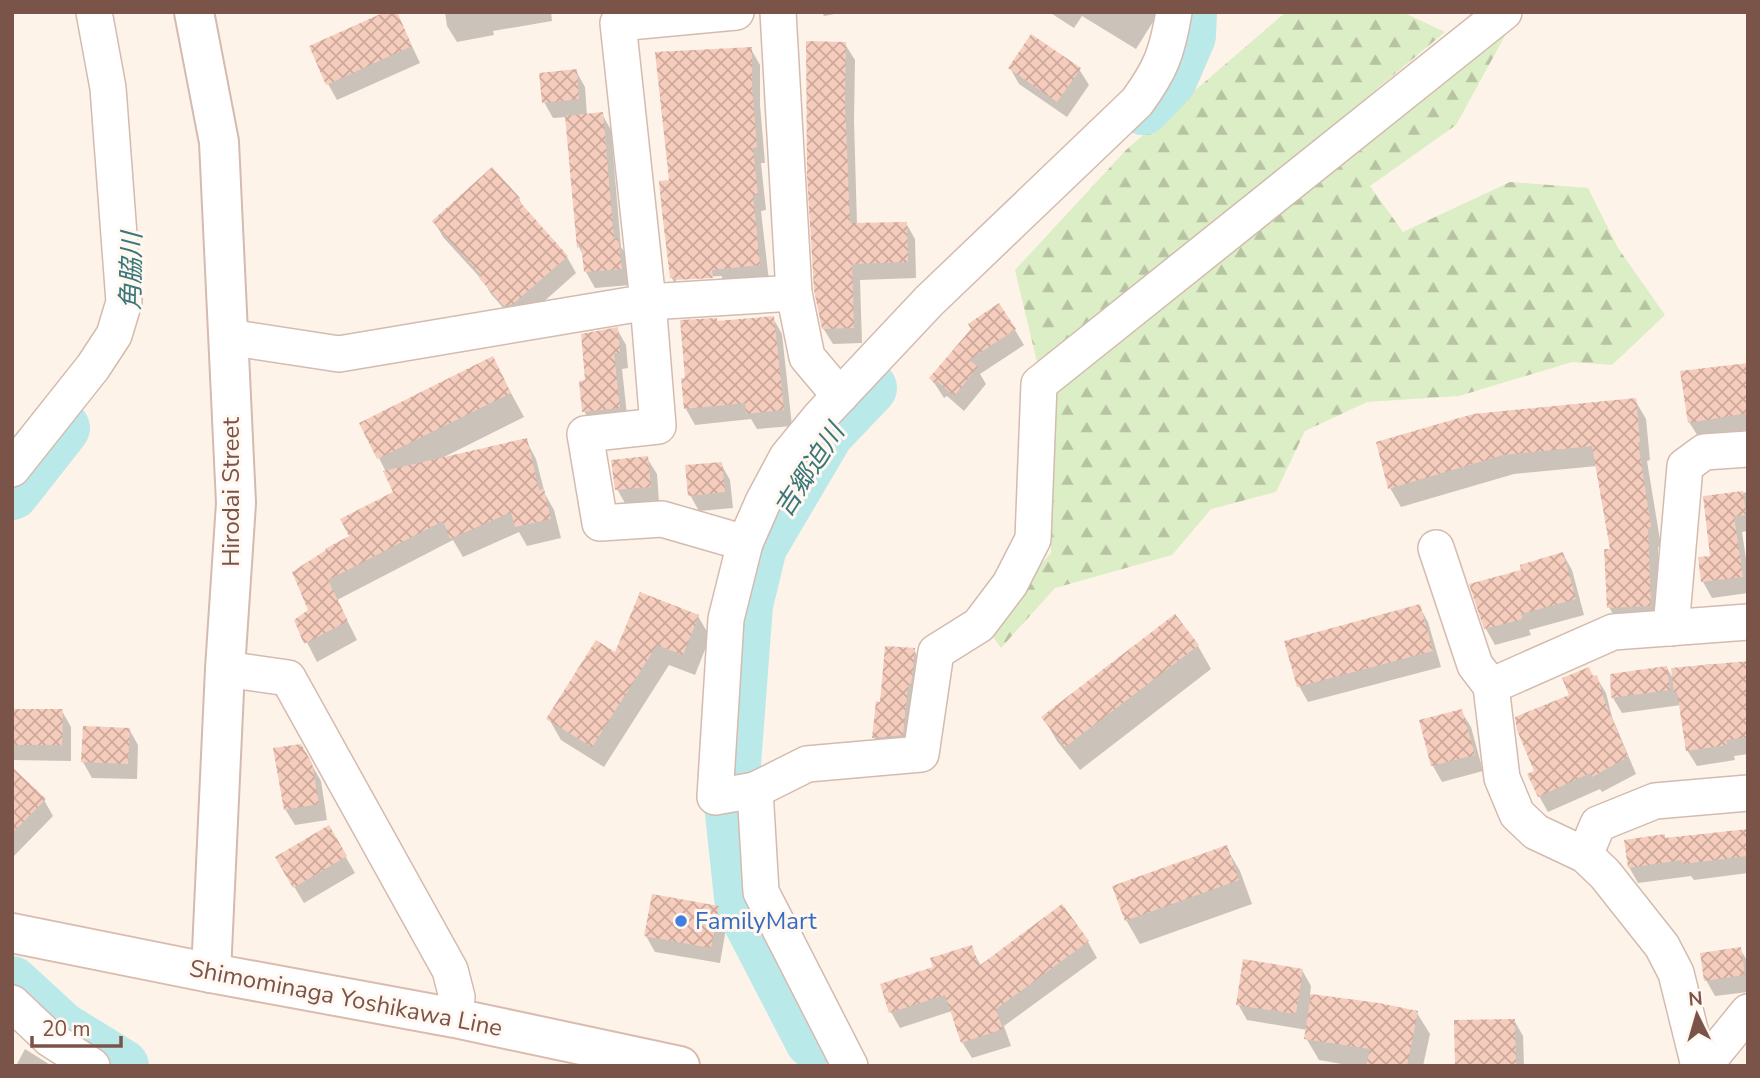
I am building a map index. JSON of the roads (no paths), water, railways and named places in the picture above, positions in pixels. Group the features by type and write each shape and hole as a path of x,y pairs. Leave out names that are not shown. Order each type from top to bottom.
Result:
{"street":[{"path":"12,469 100,356 114,335 124,302 108,88 94,12"},
{"name":"Hirodai Street","path":"194,12 219,142 236,503 225,669 211,973"},
{"path":"736,12 618,23 648,302 658,426 585,434 600,523 662,519 745,543"},
{"path":"778,12 794,293 807,357 839,396"},
{"path":"1174,12 1167,49 1156,77 1137,103 929,301 839,396 787,457 745,543 726,619 715,797 743,792 807,764 921,754 936,652 979,625 1010,584 1033,539 1039,384 1504,12"},
{"path":"228,337 339,354 648,302 794,293"},
{"path":"1671,628 1685,466 1704,452 1748,449"},
{"path":"1436,548 1475,665 1491,686 1502,778 1517,814 1536,832 1585,855 1605,874 1662,946 1676,973 1698,1063 1713,1055 1748,1012"},
{"path":"1491,686 1613,632 1748,622"},
{"path":"225,669 288,678 450,970 457,997 455,1018"},
{"path":"743,792 761,892 850,1066"},
{"path":"1585,855 1598,824 1655,801 1748,793"},
{"name":"Shimominaga Yoshikawa Line","path":"12,933 455,1018 680,1066"},
{"path":"12,1003 50,1039 92,1066"}],"waterway":[{"name":"吉郷迫川","path":"1143,108 1170,80 1189,36 1190,12"},
{"name":"吉郷迫川","path":"812,1041 742,906 731,804 746,605 760,547 827,433 870,388"},
{"name":"角脇川","path":"12,493 63,428"},
{"name":"角脇川","path":"12,983 62,1029 122,1066"}],"place":[{"name":"FamilyMart","path":"681,921"}]}
